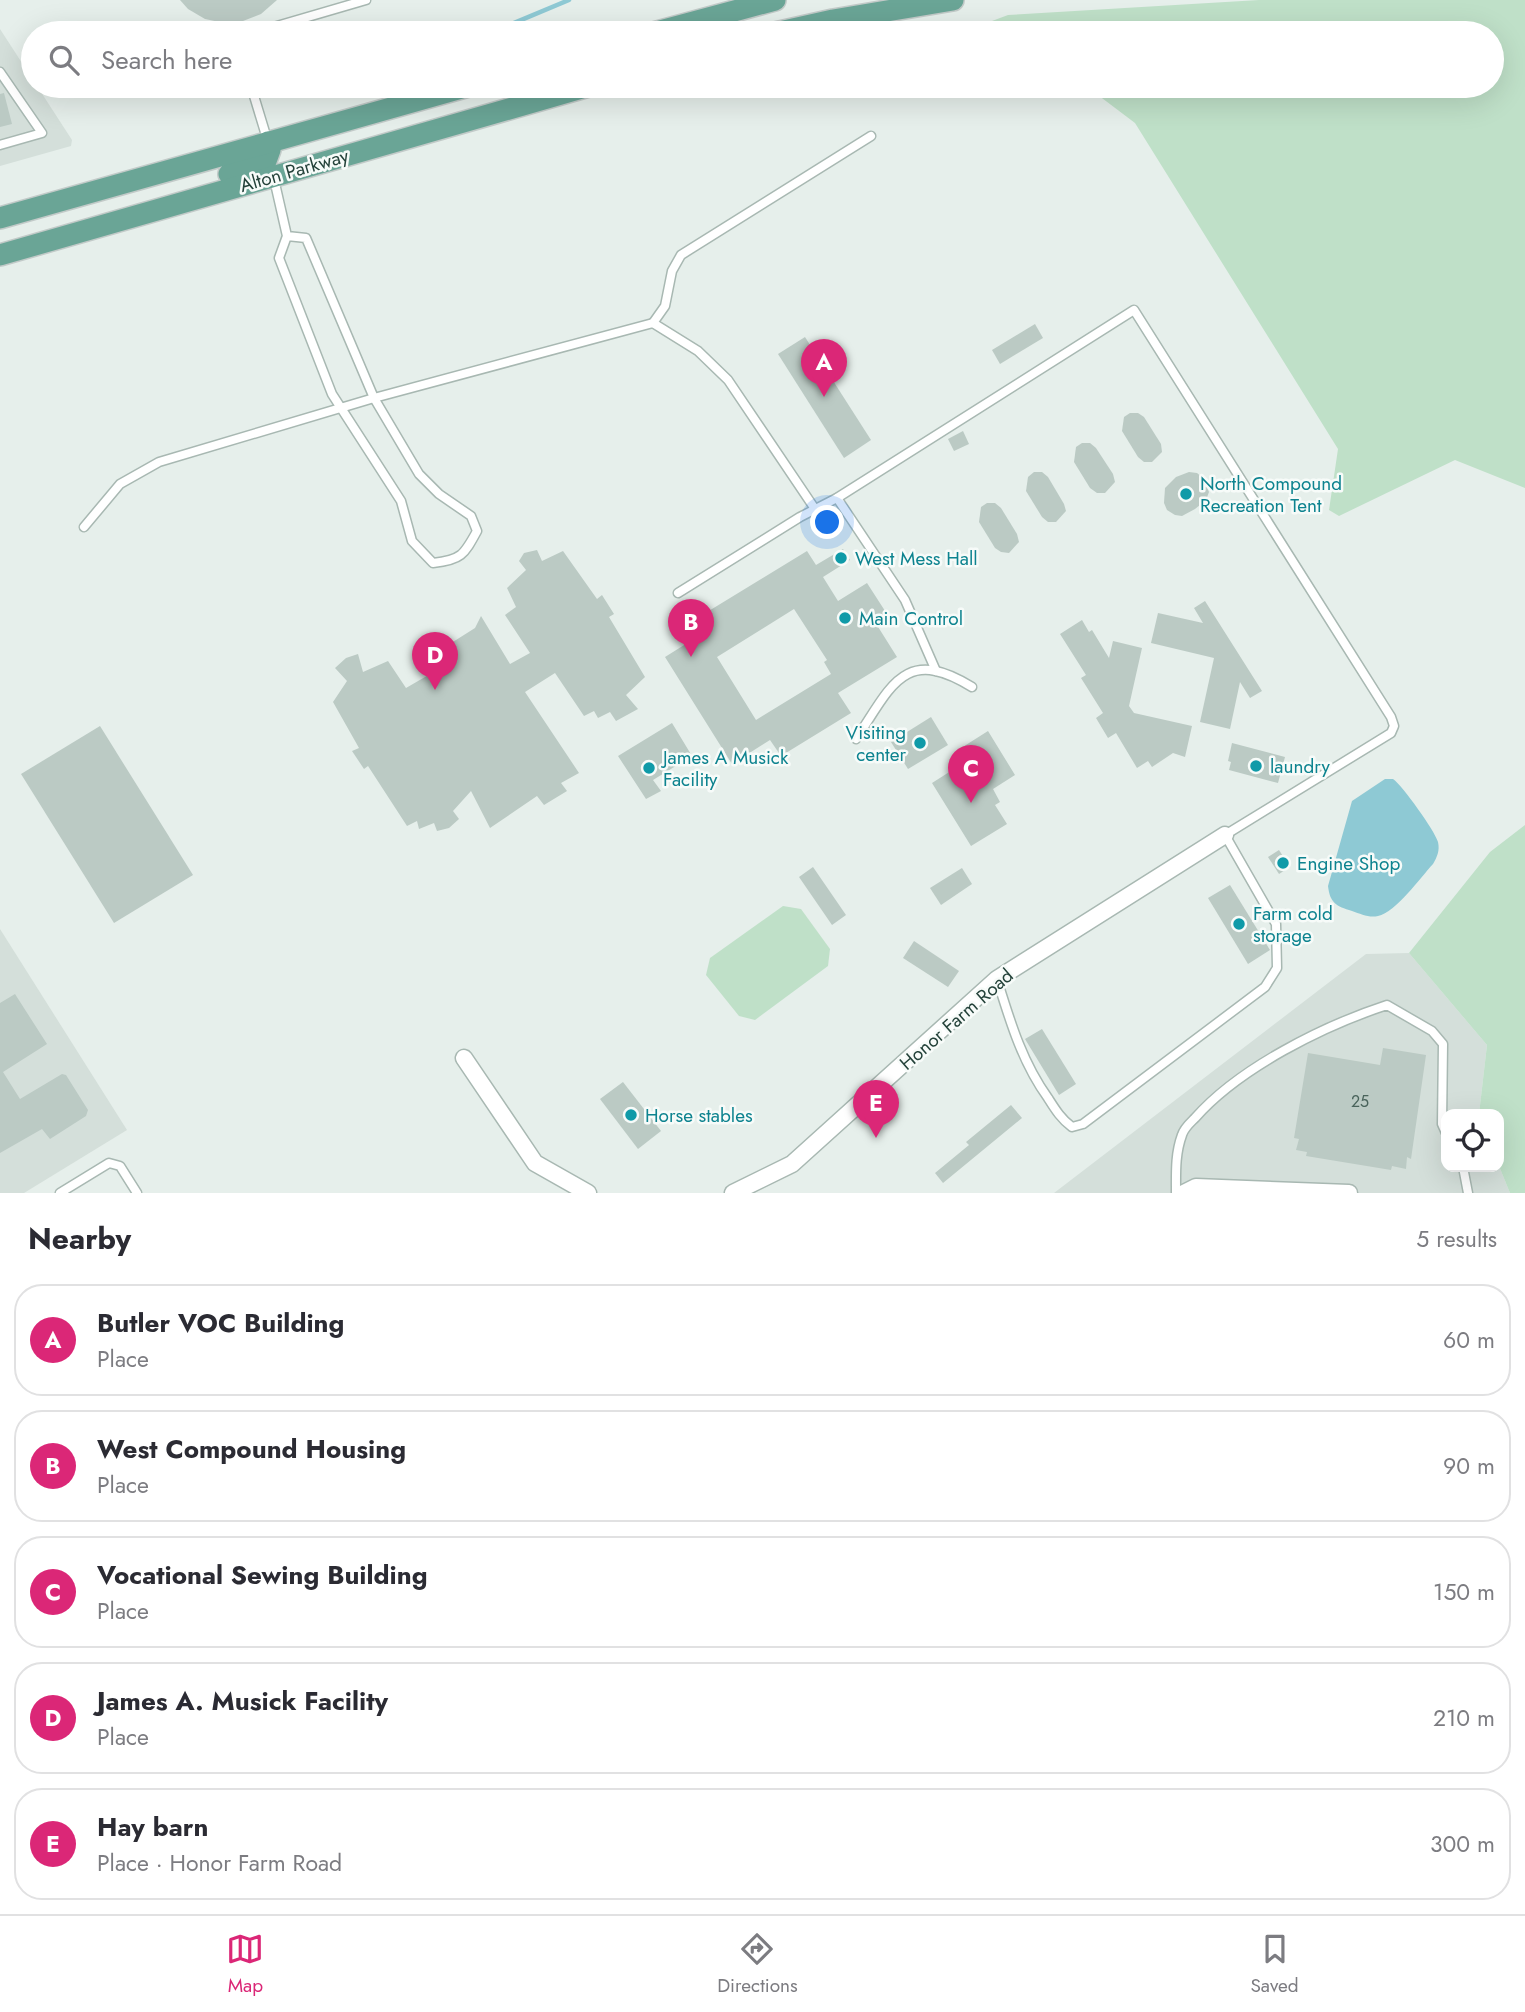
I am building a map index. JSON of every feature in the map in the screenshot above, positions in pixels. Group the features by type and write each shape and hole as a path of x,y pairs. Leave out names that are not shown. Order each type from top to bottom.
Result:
{"main road":[{"path":"697,21 775,0"},
{"path":"829,21 953,0"},
{"name":"Alton Parkway","path":"0,218 426,98"},
{"name":"Alton Parkway","path":"0,255 547,98"},
{"path":"93,228 94,221 102,211 255,166 265,161 268,156 268,142"}],"street":[{"name":"Honor Farm Road","path":"733,1193 792,1164 998,979 1226,835"},
{"path":"464,1058 535,1163 588,1193"},
{"path":"1184,1193 1196,1187 1349,1193"}],"lane":[{"path":"294,21 366,0"},
{"path":"0,72 42,133 0,145"},
{"path":"255,98 268,142"},
{"path":"84,527 120,484 159,462 374,398 653,323 665,306 672,271 681,255 871,136"},
{"path":"273,176 287,236 279,258 339,408 401,501 412,541 433,563 452,561 465,553 477,531 471,516 439,494 419,474 374,398 306,239 287,236"},
{"path":"678,593 837,498 1134,310 1391,717 1394,726 1391,733 1226,835 1276,924 1277,968 1265,987 1083,1124 1072,1126 1063,1121 1034,1079 1017,1044 998,979"},
{"path":"653,323 698,351 728,380 815,509"},
{"path":"837,498 905,600 936,671"},
{"path":"856,739 900,677 922,668 951,674 972,687"},
{"path":"1176,1193 1176,1163 1182,1132 1209,1102 1256,1065 1357,1015 1387,1005 1432,1031 1443,1044 1442,1109"},
{"path":"60,1193 109,1163 120,1166 136,1193"},
{"path":"1465,1172 1468,1193"}],"shaded area":[{"path":"0,29 21,61 21,98 45,98 72,140 71,146 0,166"},
{"path":"0,929 127,1130 24,1193 0,1193"},
{"path":"1409,953 1487,1045 1480,1109 1441,1109 1441,1172 1501,1172 1510,1193 1054,1193 1366,954"}],"green space":[{"path":"1259,0 1525,0 1525,488 1455,460 1339,516 1329,510 1338,449 1135,123 1102,98 1504,98 1504,21 992,21 1008,15"},
{"path":"1525,825 1525,1193 1510,1193 1501,1172 1504,1172 1504,1109 1480,1109 1487,1045 1409,953 1490,852"},
{"path":"783,906 801,909 830,949 828,966 755,1020 739,1016 706,975 710,958"}],"water":[{"path":"1385,779 1393,779 1397,783 1425,819 1436,836 1438,851 1433,864 1400,901 1385,913 1371,916 1338,905 1332,900 1328,886 1352,801"}],"building":[{"path":"180,0 277,0 261,14 243,21 205,19 188,9"},
{"path":"4,93 12,124 0,127 0,94"},
{"path":"1035,324 1043,338 1000,364 992,350"},
{"path":"805,337 871,440 844,458 778,354"},
{"path":"1130,413 1138,413 1144,417 1161,444 1162,452 1152,462 1144,462 1138,457 1122,431 1124,417"},
{"path":"963,431 969,444 954,451 948,439"},
{"path":"1082,443 1090,443 1096,448 1113,474 1115,482 1105,493 1097,493 1090,488 1074,462 1076,447"},
{"path":"1034,472 1042,472 1048,477 1064,504 1066,511 1056,522 1048,522 1042,517 1026,491 1028,477"},
{"name":"North Compound Recreation Tent","path":"1189,472 1197,473 1203,478 1209,492 1206,500 1195,509 1182,516 1175,515 1167,510 1164,503 1165,488 1176,477"},
{"path":"987,503 995,503 1001,508 1017,534 1019,542 1009,553 995,548 979,522 981,507"},
{"path":"843,549 850,560 823,577 838,601 867,583 887,614 875,622 897,657 838,693 851,713 781,756 770,740 732,764 665,657 689,642 683,631 696,623 694,620 807,551 816,565","holes":["794,609 827,660 824,662 831,674 756,720 717,657"]},
{"path":"537,550 542,561 563,551 597,599 602,595 614,614 609,617 645,677 626,695 638,709 616,721 610,712 598,718 594,711 584,716 555,673 525,692 579,773 561,783 567,791 544,805 537,796 490,828 471,791 453,811 459,819 449,828 437,831 434,823 419,829 417,821 407,826 368,766 364,769 352,751 359,748 333,702 347,681 335,668 346,658 358,654 363,672 388,661 406,688 444,666 437,652 475,628 481,616 510,664 530,653 505,615 516,607 507,588 526,570 519,561 524,553"},
{"path":"1205,601 1262,691 1250,698 1240,682 1230,729 1200,722 1214,658 1151,643 1158,613 1203,623 1194,608"},
{"path":"1082,620 1089,632 1092,630 1109,658 1113,641 1142,648 1129,706 1134,713 1192,726 1185,757 1173,753 1152,767 1148,761 1137,768 1116,733 1108,738 1096,718 1103,713 1081,678 1086,675 1060,634"},
{"name":"Visiting center","path":"931,717 948,745 908,769 891,742"},
{"name":"James A Musick Facility","path":"672,723 692,756 653,780 661,791 646,799 618,756"},
{"path":"100,726 193,875 114,923 21,774"},
{"path":"988,731 1015,775 993,789 1000,802 995,805 1007,824 971,846 932,783 965,762 958,750"},
{"name":"laundry","path":"1232,743 1285,757 1278,783 1229,770"},
{"name":"Engine Shop","path":"1279,850 1290,867 1279,874 1268,857"},
{"path":"813,867 846,915 832,925 799,877"},
{"path":"962,868 972,884 941,905 930,888"},
{"name":"Farm cold storage","path":"1230,885 1270,950 1248,964 1208,898"},
{"path":"914,941 959,971 948,987 903,958"},
{"path":"15,994 47,1044 3,1072 20,1099 62,1074 66,1075 88,1110 86,1116 50,1139 42,1129 0,1153 0,1003"},
{"path":"1042,1029 1076,1084 1059,1095 1025,1039"},
{"path":"1383,1048 1426,1055 1411,1159 1407,1157 1406,1169 1392,1166 1391,1170 1306,1156 1307,1152 1296,1150 1299,1139 1294,1138 1308,1053 1380,1065"},
{"name":"Horse stables","path":"623,1082 661,1131 638,1149 600,1099"},
{"path":"1011,1105 1022,1118 943,1183 935,1173 969,1145 966,1142"}],"waterway":[{"path":"519,21 569,0"}],"place":[{"name":"Butler VOC Building","path":"824,397"},
{"name":"North Compound Recreation Tent","path":"1186,494"},
{"name":"West Mess Hall","path":"841,558"},
{"name":"Main Control","path":"845,618"},
{"name":"West Compound Housing","path":"691,657"},
{"name":"James A. Musick Facility","path":"435,690"},
{"name":"Visiting center","path":"920,743"},
{"name":"laundry","path":"1256,766"},
{"name":"James A Musick Facility","path":"649,768"},
{"name":"Vocational Sewing Building","path":"971,803"},
{"name":"Engine Shop","path":"1283,863"},
{"name":"Farm cold storage","path":"1239,924"},
{"name":"Horse stables","path":"631,1115"},
{"name":"Hay barn","path":"876,1138"}]}
